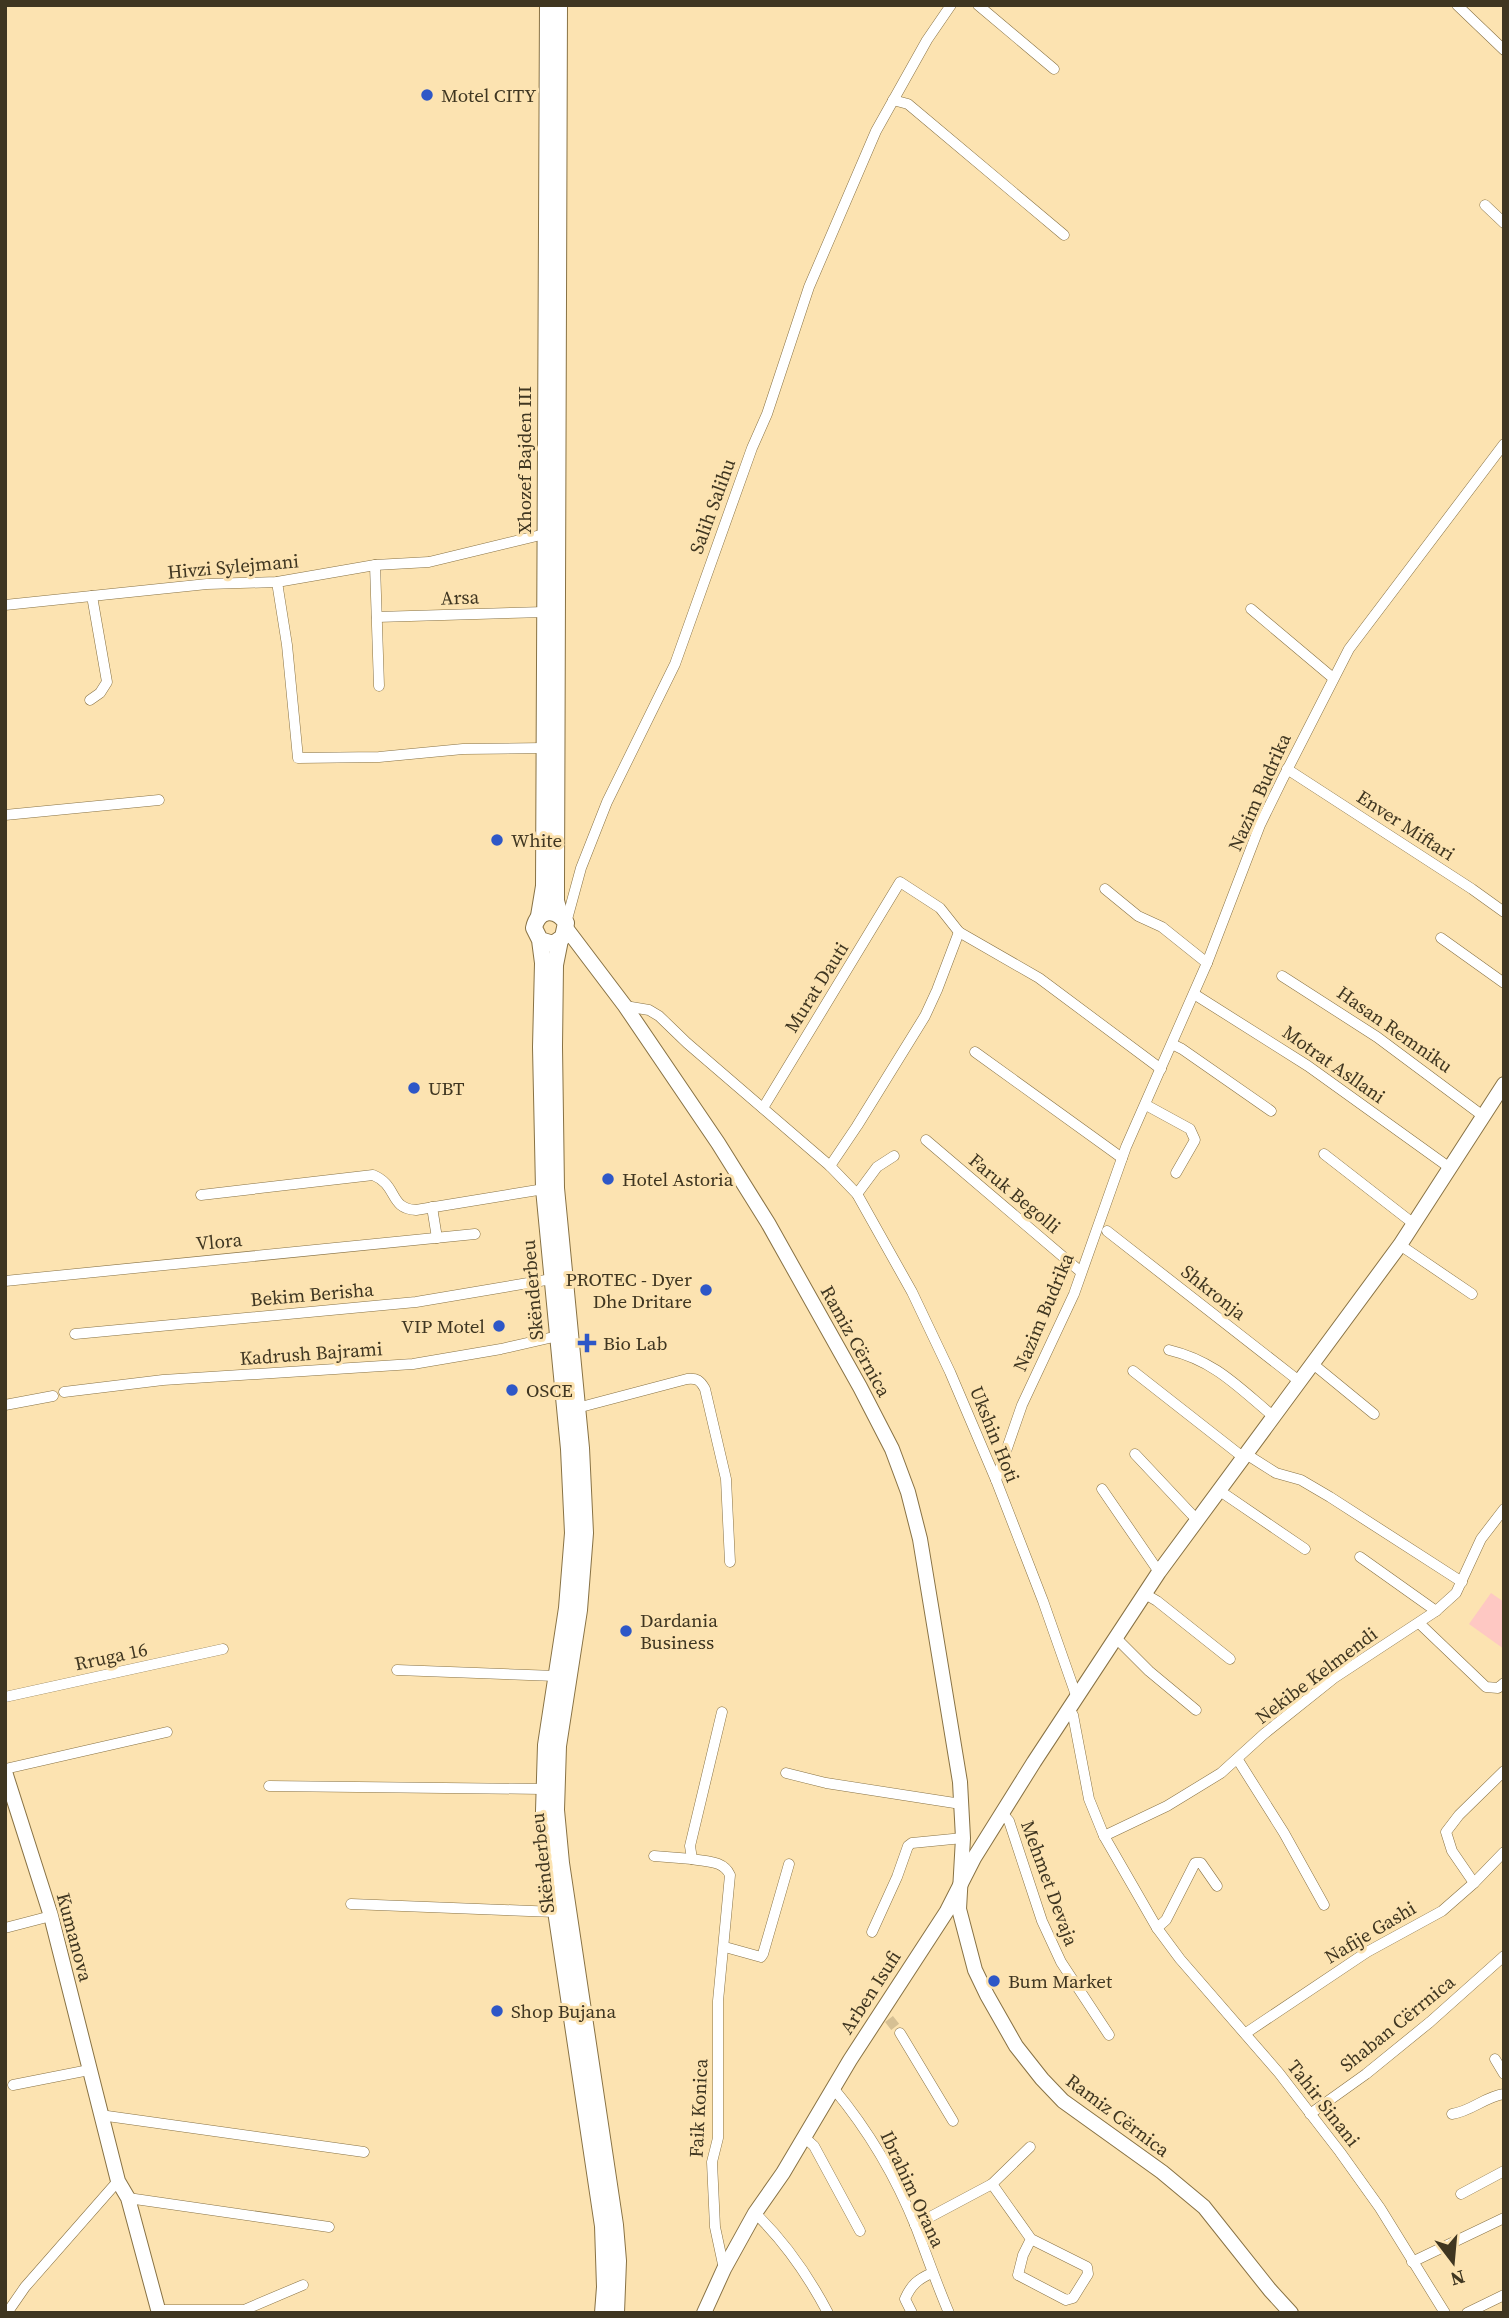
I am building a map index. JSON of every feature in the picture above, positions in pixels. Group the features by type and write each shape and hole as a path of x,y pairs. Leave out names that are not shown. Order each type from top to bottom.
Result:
{"main road":[{"name":"Xhozef Bajden III","path":"548,5 544,886 540,916 534,928 558,938 559,5"},
{"path":"540,916 549,912 558,938"},
{"name":"Skënderbeu","path":"558,938 543,963 542,1124 544,1189 569,1449 573,1533 567,1608 546,1745 543,1789 556,1912 603,2226 603,2313"},
{"name":"Skënderbeu","path":"558,938 554,1047 556,1188 585,1497 585,1533 579,1610 558,1746 556,1810 561,1863 615,2225 618,2261 616,2313"}],"street":[{"name":"Salih Salihu","path":"558,938 607,802 675,664 752,448 767,414 809,287 876,131 927,40 951,5"},
{"path":"978,5 1054,69"},
{"path":"1457,5 1504,50"},
{"path":"893,100 908,104 1064,235"},
{"path":"1486,205 1504,223"},
{"name":"Nazim Budrika","path":"996,1480 1022,1405 1081,1272 1122,1158 1207,963 1260,825 1287,769 1349,649 1504,444"},
{"name":"Hivzi Sylejmani","path":"5,605 207,584 277,582 375,565 429,562 545,534"},
{"path":"375,565 379,687"},
{"path":"277,582 298,758 379,757 463,749 544,748"},
{"path":"90,700 100,693 107,681 92,597"},
{"path":"1251,609 1334,678"},
{"name":"Arsa","path":"377,617 545,611"},
{"name":"Enver Miftari","path":"1287,769 1504,912"},
{"path":"5,815 159,800"},
{"name":"Murat Dauti","path":"763,1108 898,883 903,882 940,908 960,932"},
{"path":"1105,889 1138,916 1162,927 1207,963"},
{"path":"830,1166 858,1126 925,1016 960,932 1039,978 1161,1069"},
{"name":"Ramiz Cërnica","path":"558,938 583,952 625,1006 677,1081 768,1223 892,1449 908,1492 919,1539 957,1762 963,1838 959,1909 975,1970 1016,2046 1063,2101 1162,2172 1204,2207 1290,2313"},
{"path":"558,938 583,952"},
{"path":"1441,938 1504,983"},
{"name":"Hasan Remniku","path":"1282,975 1377,1037 1483,1116"},
{"name":"Motrat Asllani","path":"1194,994 1308,1066 1450,1168"},
{"name":"Ukshin Hoti","path":"625,1006 649,1010 659,1016 830,1166 857,1195 887,1245 934,1338 996,1480 1043,1601 1073,1703"},
{"path":"1172,1044 1271,1111"},
{"path":"975,1052 1122,1158"},
{"path":"1073,1703 1159,1572 1400,1245 1503,1087"},
{"path":"1146,1105 1190,1129 1195,1140 1176,1172"},
{"name":"Faruk Begolli","path":"926,1140 1081,1272"},
{"path":"1324,1154 1414,1224"},
{"path":"857,1195 877,1167 894,1156"},
{"path":"201,1195 373,1175 384,1180 405,1210 544,1189"},
{"path":"432,1207 437,1238"},
{"name":"Shkronja","path":"1107,1231 1299,1381"},
{"name":"Vlora","path":"5,1281 475,1234"},
{"path":"1400,1245 1472,1294"},
{"name":"Bekim Berisha","path":"75,1334 416,1302 552,1279"},
{"name":"Kadrush Bajrami","path":"5,1405 58,1394 163,1380 413,1364 558,1336"},
{"path":"1169,1350 1190,1355 1212,1366 1273,1416"},
{"path":"1312,1364 1374,1414"},
{"path":"1133,1371 1245,1456 1276,1473 1301,1480 1462,1582"},
{"path":"577,1408 687,1379 696,1378 701,1381 726,1479 730,1562"},
{"path":"1135,1454 1197,1520"},
{"path":"1102,1489 1159,1572"},
{"path":"1220,1491 1305,1549"},
{"name":"Nekibe Kelmendi","path":"1104,1836 1200,1787 1238,1760 1264,1734 1334,1678 1436,1611 1456,1593 1481,1539 1504,1509"},
{"path":"1360,1557 1436,1611"},
{"path":"1145,1594 1230,1658"},
{"path":"1419,1623 1486,1687 1498,1688 1504,1683"},
{"path":"1116,1638 1149,1671 1196,1710"},
{"name":"Rruga 16","path":"5,1697 223,1649"},
{"path":"397,1670 556,1676"},
{"name":"Arben Isufi","path":"704,2313 724,2269 755,2213 783,2173 850,2060 885,2015 1034,1762 1073,1703"},
{"name":"Tahir Sinani","path":"1073,1703 1090,1798 1104,1836 1157,1928 1340,2151 1380,2208 1445,2313"},
{"path":"692,1859 690,1846 694,1825 722,1712"},
{"path":"5,1770 167,1732"},
{"path":"1238,1760 1284,1833 1324,1905"},
{"name":"Kumanova","path":"5,1770 51,1916 100,2115 118,2180 128,2198 159,2312 244,2310 303,2286"},
{"path":"1474,1883 1452,1851 1446,1832 1459,1815 1504,1771"},
{"path":"786,1773 826,1783 961,1804"},
{"name":"Skënderbeu","path":"269,1786 543,1789"},
{"name":"Mehmet Devaja","path":"1003,1814 1009,1821 1042,1921 1061,1962 1110,2035"},
{"path":"872,1932 908,1846 912,1843 963,1838"},
{"name":"Nafije Gashi","path":"1245,2033 1367,1952 1442,1911 1504,1852"},
{"name":"Faik Konica","path":"654,1856 717,1863 726,1867 730,1875 718,2001 718,2138 712,2162 715,2227 724,2269"},
{"path":"1157,1928 1166,1920 1195,1863 1201,1863 1217,1886"},
{"path":"725,1947 761,1957 789,1864"},
{"path":"351,1904 556,1912"},
{"path":"5,1928 51,1916"},
{"name":"Shaban Cërrnica","path":"1310,2114 1366,2074 1430,2022 1504,1956"},
{"path":"900,2033 953,2121"},
{"path":"1495,2059 1504,2074"},
{"path":"13,2085 89,2070"},
{"name":"Ibrahim Orana","path":"834,2089 857,2117 883,2158 915,2225 949,2313"},
{"path":"1452,2113 1467,2112 1492,2096 1504,2094"},
{"path":"100,2115 364,2152"},
{"path":"804,2137 814,2146 860,2231"},
{"path":"915,2225 992,2184 1030,2147"},
{"path":"1461,2194 1504,2171"},
{"path":"7,2313 25,2287 118,2180"},
{"path":"992,2184 1031,2239 1087,2267 1088,2274 1073,2298 1066,2300 1018,2274 1031,2239"},
{"path":"128,2198 329,2228"},
{"path":"755,2213 800,2267 828,2313"},
{"path":"1412,2262 1504,2218"},
{"name":"Ibrahim Orana","path":"912,2313 905,2299 909,2289 919,2279 932,2273"},
{"path":"1467,2313 1504,2295"}],"shaded area":[{"path":"1491,1593 1504,1602 1504,1649 1469,1624"}],"tunnel":[{"path":"889,2019 900,2033"}],"place":[{"name":"Motel CITY","path":"427,95"},
{"name":"White","path":"497,840"},
{"name":"UBT","path":"414,1088"},
{"name":"Hotel Astoria","path":"608,1179"},
{"name":"PROTEC - Dyer Dhe Dritare","path":"706,1290"},
{"name":"VIP Motel","path":"499,1326"},
{"name":"Bio Lab","path":"587,1343"},
{"name":"OSCE","path":"512,1390"},
{"name":"Dardania Business","path":"626,1631"},
{"name":"Bum Market","path":"994,1981"},
{"name":"Shop Bujana","path":"497,2011"}]}
